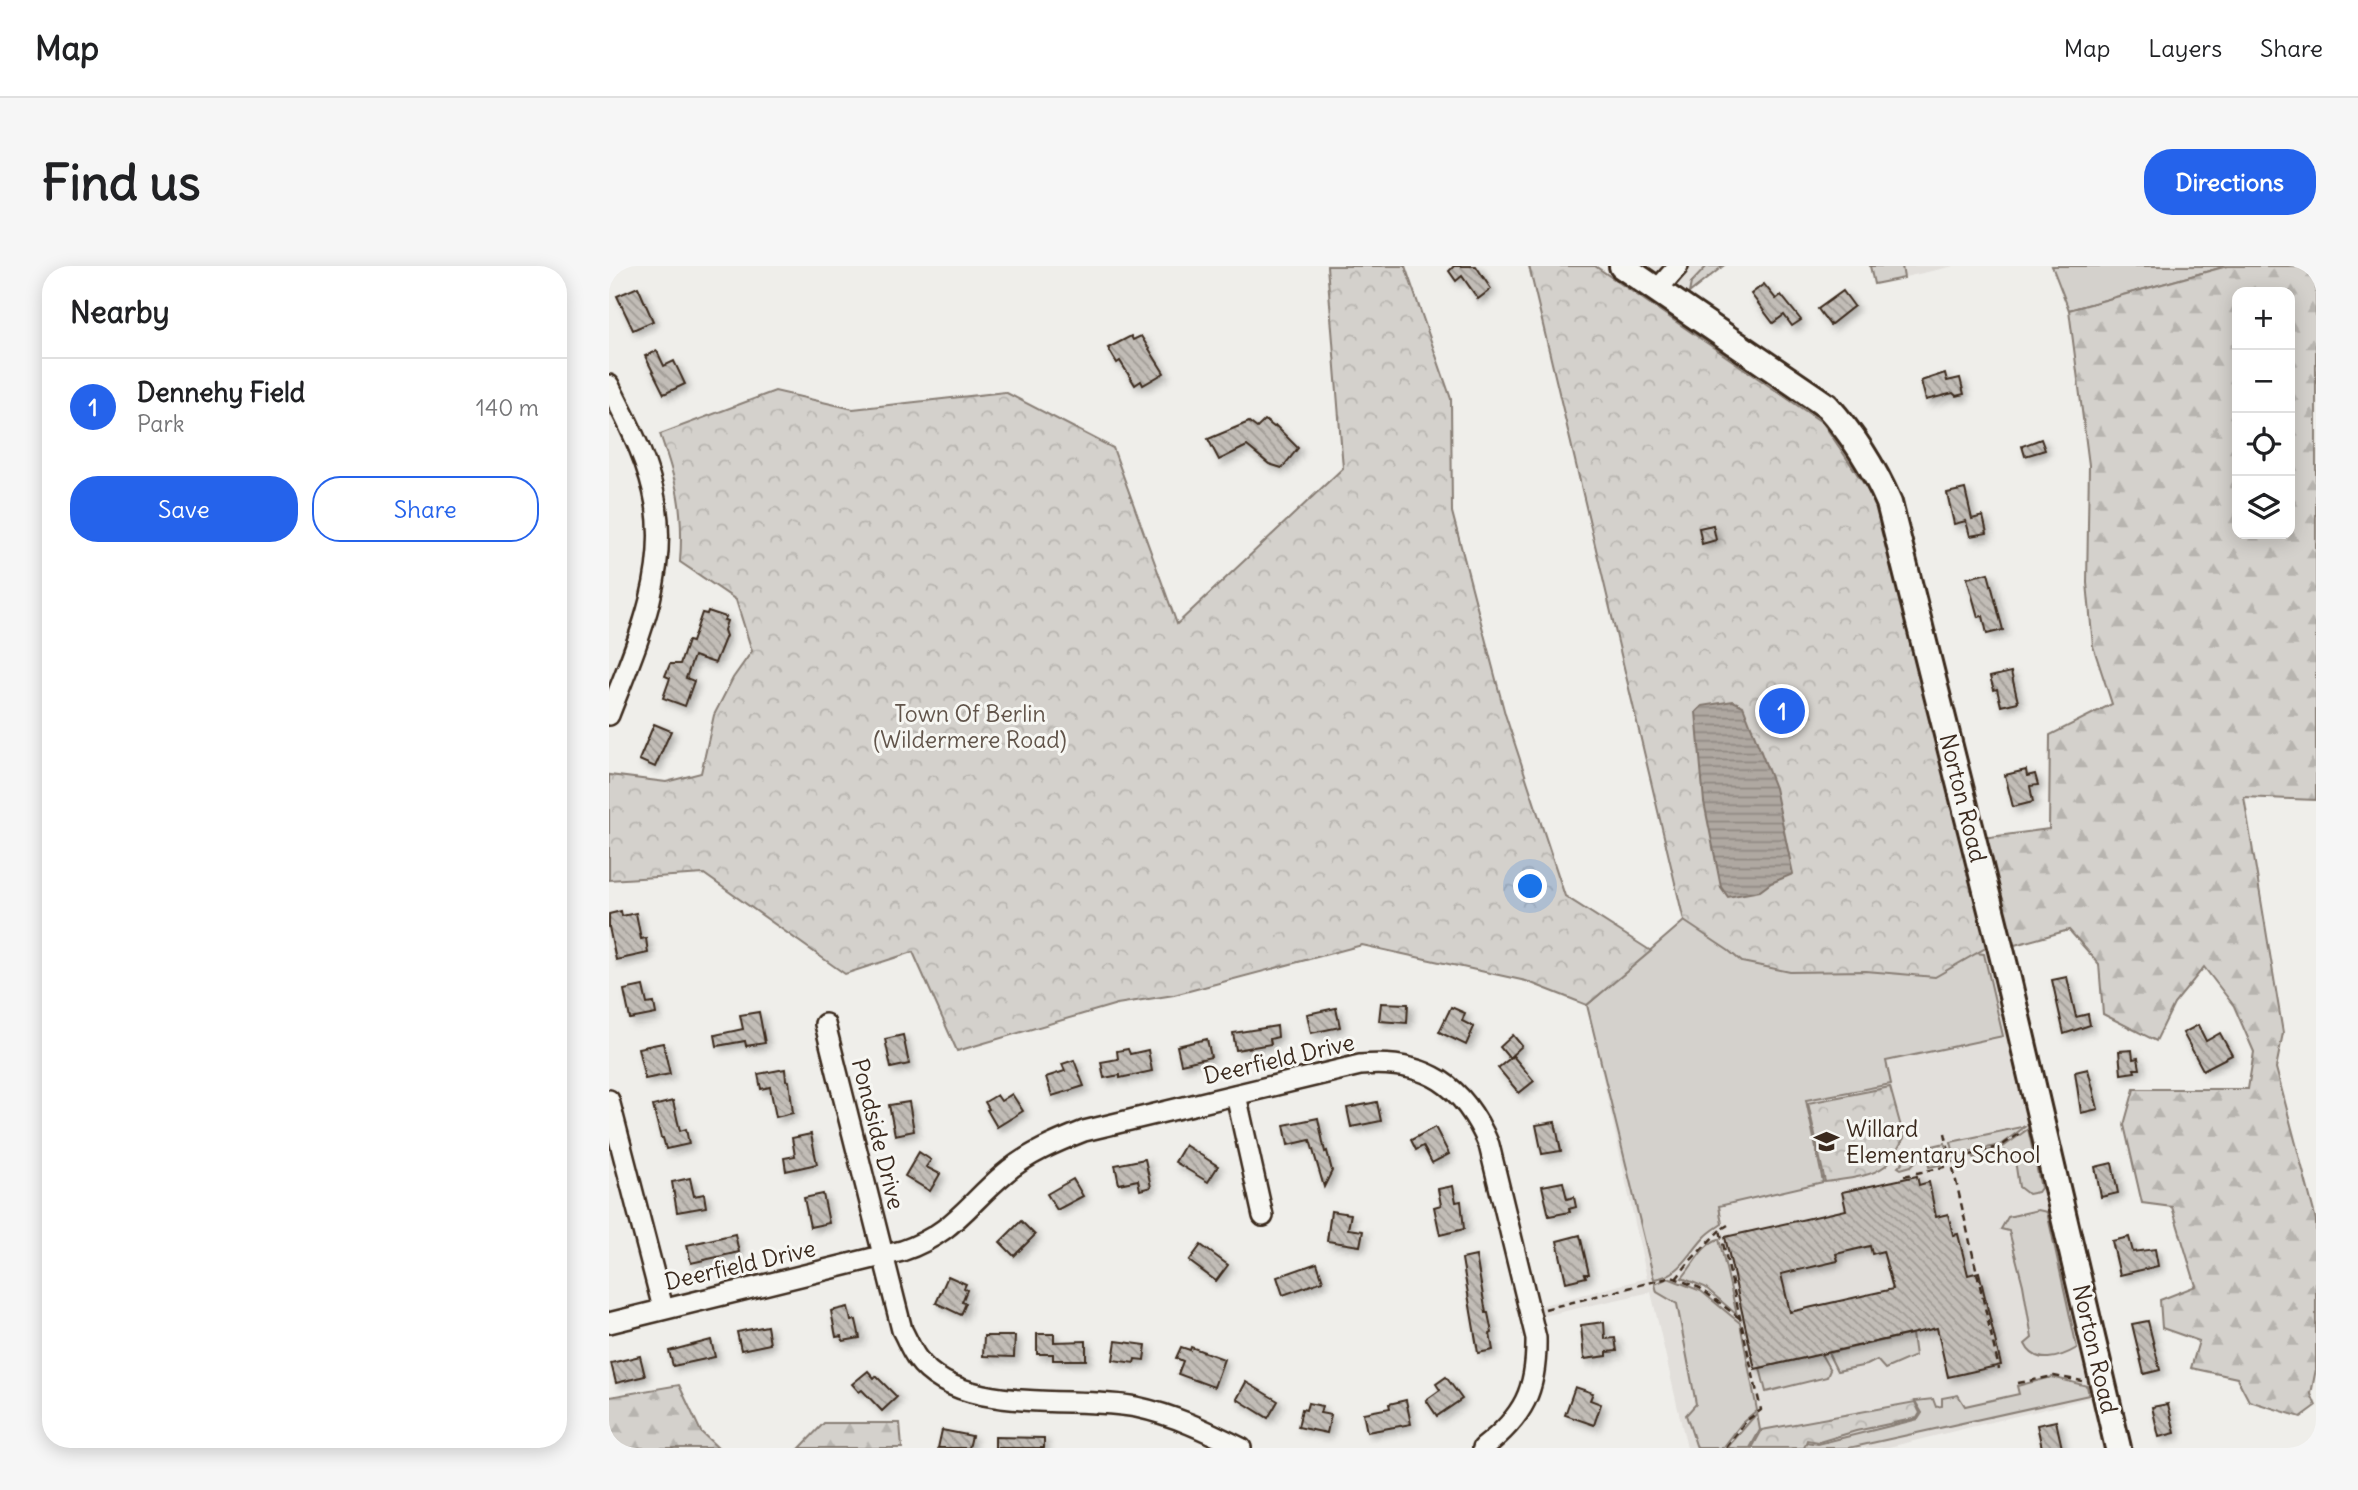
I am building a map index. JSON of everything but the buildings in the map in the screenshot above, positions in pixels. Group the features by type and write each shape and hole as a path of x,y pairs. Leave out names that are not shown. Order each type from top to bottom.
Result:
{"main road":[{"name":"Norton Road","path":"1622,266 1827,406 1849,431 1877,476 1889,503 1997,932 2118,1448"}],"street":[{"path":"1657,290 1678,266"},
{"path":"609,385 648,473 656,503 659,534 657,571 649,606 609,715"},
{"name":"Pondside Drive","path":"825,1024 883,1256"},
{"name":"Deerfield Drive","path":"609,1323 923,1244 942,1233 1004,1174 1029,1156 1054,1143 1116,1122 1360,1065 1384,1062 1406,1065 1447,1085 1465,1101 1479,1122 1489,1145 1536,1338 1537,1365 1531,1391 1519,1414 1502,1433 1483,1448"},
{"path":"1236,1095 1263,1216"},
{"path":"609,1100 663,1308"},
{"path":"883,1256 902,1330 917,1359 937,1378 962,1390 998,1397 1133,1407 1169,1415 1241,1448"}],"path":[{"path":"1904,1176 1948,1166 1947,1162 2001,1146 2028,1128"},
{"path":"1945,1133 1999,1369"},
{"path":"1677,1279 1707,1241 1728,1225"},
{"path":"1720,1230 1761,1410 1746,1422 1725,1448"},
{"path":"1545,1309 1667,1278 1700,1288 1742,1320"},
{"path":"2018,1383 2053,1376 2088,1383"}],"shaded area":[{"path":"1650,266 1724,266 1689,293"},
{"path":"1870,266 1954,266 1874,284"},
{"path":"1733,701 1743,706 1775,788 1793,874 1760,891 1728,897 1721,887 1704,802 1696,712 1702,706"},
{"name":"Willard Elementary School","path":"1684,921 1989,946 2095,1397 1885,1448 1687,1448 1651,1292 1543,1316 1540,1306 1647,1278 1587,1005"}],"green space":[{"name":"Town Of Berlin (Wildermere Road)","path":"1327,266 1405,266 1451,399 1452,512 1505,714 1565,896 1651,951 1587,1005 1526,981 1362,945 1174,995 1117,1004 957,1051 913,952 845,974 704,874 609,880 609,775 666,782 701,773 714,715 733,678 752,651 736,600 680,562 678,496 660,434 775,391 853,409 1005,392 1113,448 1177,624 1343,468"},
{"path":"1529,266 1595,266 1823,423 1876,502 1989,946 1935,977 1866,971 1790,972 1742,962 1684,921"},
{"path":"1707,266 1723,266 1689,293 1691,283"},
{"path":"1870,266 1902,266 1904,278 1874,284"},
{"path":"2052,266 2227,266 2069,310"},
{"path":"2227,266 2316,266 2316,800 2244,797 2283,1033 2276,1068 2316,1220 2316,1369 2311,1394 2316,1406 2301,1417 2249,1401 2237,1378 2191,1368 2199,1341 2162,1328 2160,1300 2196,1286 2172,1207 2142,1203 2124,1125 2134,1089 2248,1089 2254,1052 2234,1006 2204,967 2174,1004 2156,1041 2103,1014 2099,964 2069,930 2011,946 1982,838 2049,829 2050,735 2112,704 2093,646 2087,583 2089,465 2069,310"},
{"path":"1684,921 1984,954 2003,1036 1886,1061 1891,1084 1806,1100 1823,1182 1719,1206 1722,1224 1706,1236 1671,1274 1654,1279 1587,1005"},
{"path":"1890,1087 1904,1138 1893,1157 1885,1166 1872,1173 1825,1182 1808,1103"},
{"path":"2026,1126 2000,1145 1955,1158 1951,1142"},
{"path":"2028,1129 2041,1188 2038,1192 2028,1194 2019,1187 2015,1160 2009,1161 2005,1151 1974,1158 1973,1154 2003,1147"},
{"path":"1945,1143 1949,1160 1945,1161 1945,1164 1929,1167 1928,1161 1919,1158 1911,1166 1901,1169 1898,1167 1914,1150 1915,1155 1921,1154 1920,1149"},
{"path":"2038,1210 2047,1212 2077,1348 2048,1358 2035,1355 2025,1344 2032,1338 2023,1285 2009,1231 2001,1229 2008,1217"},
{"path":"1719,1239 1737,1315 1705,1287 1682,1278 1703,1250"},
{"path":"1668,1278 1701,1291 1740,1323 1757,1410 1742,1423 1723,1448 1697,1448 1686,1415 1696,1404 1677,1304 1657,1292 1655,1284"},
{"path":"1912,1334 1915,1356 1885,1369 1877,1360 1867,1365 1837,1371 1828,1353"},
{"path":"1821,1354 1830,1370 1827,1377 1766,1392 1760,1368"},
{"path":"2052,1377 2087,1386 2089,1395 1849,1448 1803,1448 1806,1442 1818,1444 1918,1419 1922,1413 1915,1401 1933,1399 1936,1407 1942,1406 1942,1398 1958,1395 1965,1406 2019,1394 2017,1386"},
{"path":"679,1385 701,1432 718,1448 609,1448 609,1397"},
{"path":"1915,1402 1920,1413 1917,1418 1819,1442 1807,1440 1804,1448 1752,1448 1762,1430"},
{"path":"1757,1413 1760,1430 1750,1448 1727,1448"},
{"path":"824,1423 900,1423 902,1448 800,1448"}],"place":[{"name":"Dennehy Field","path":"1782,711"},
{"name":"Willard Elementary School","path":"1826,1142"}]}
